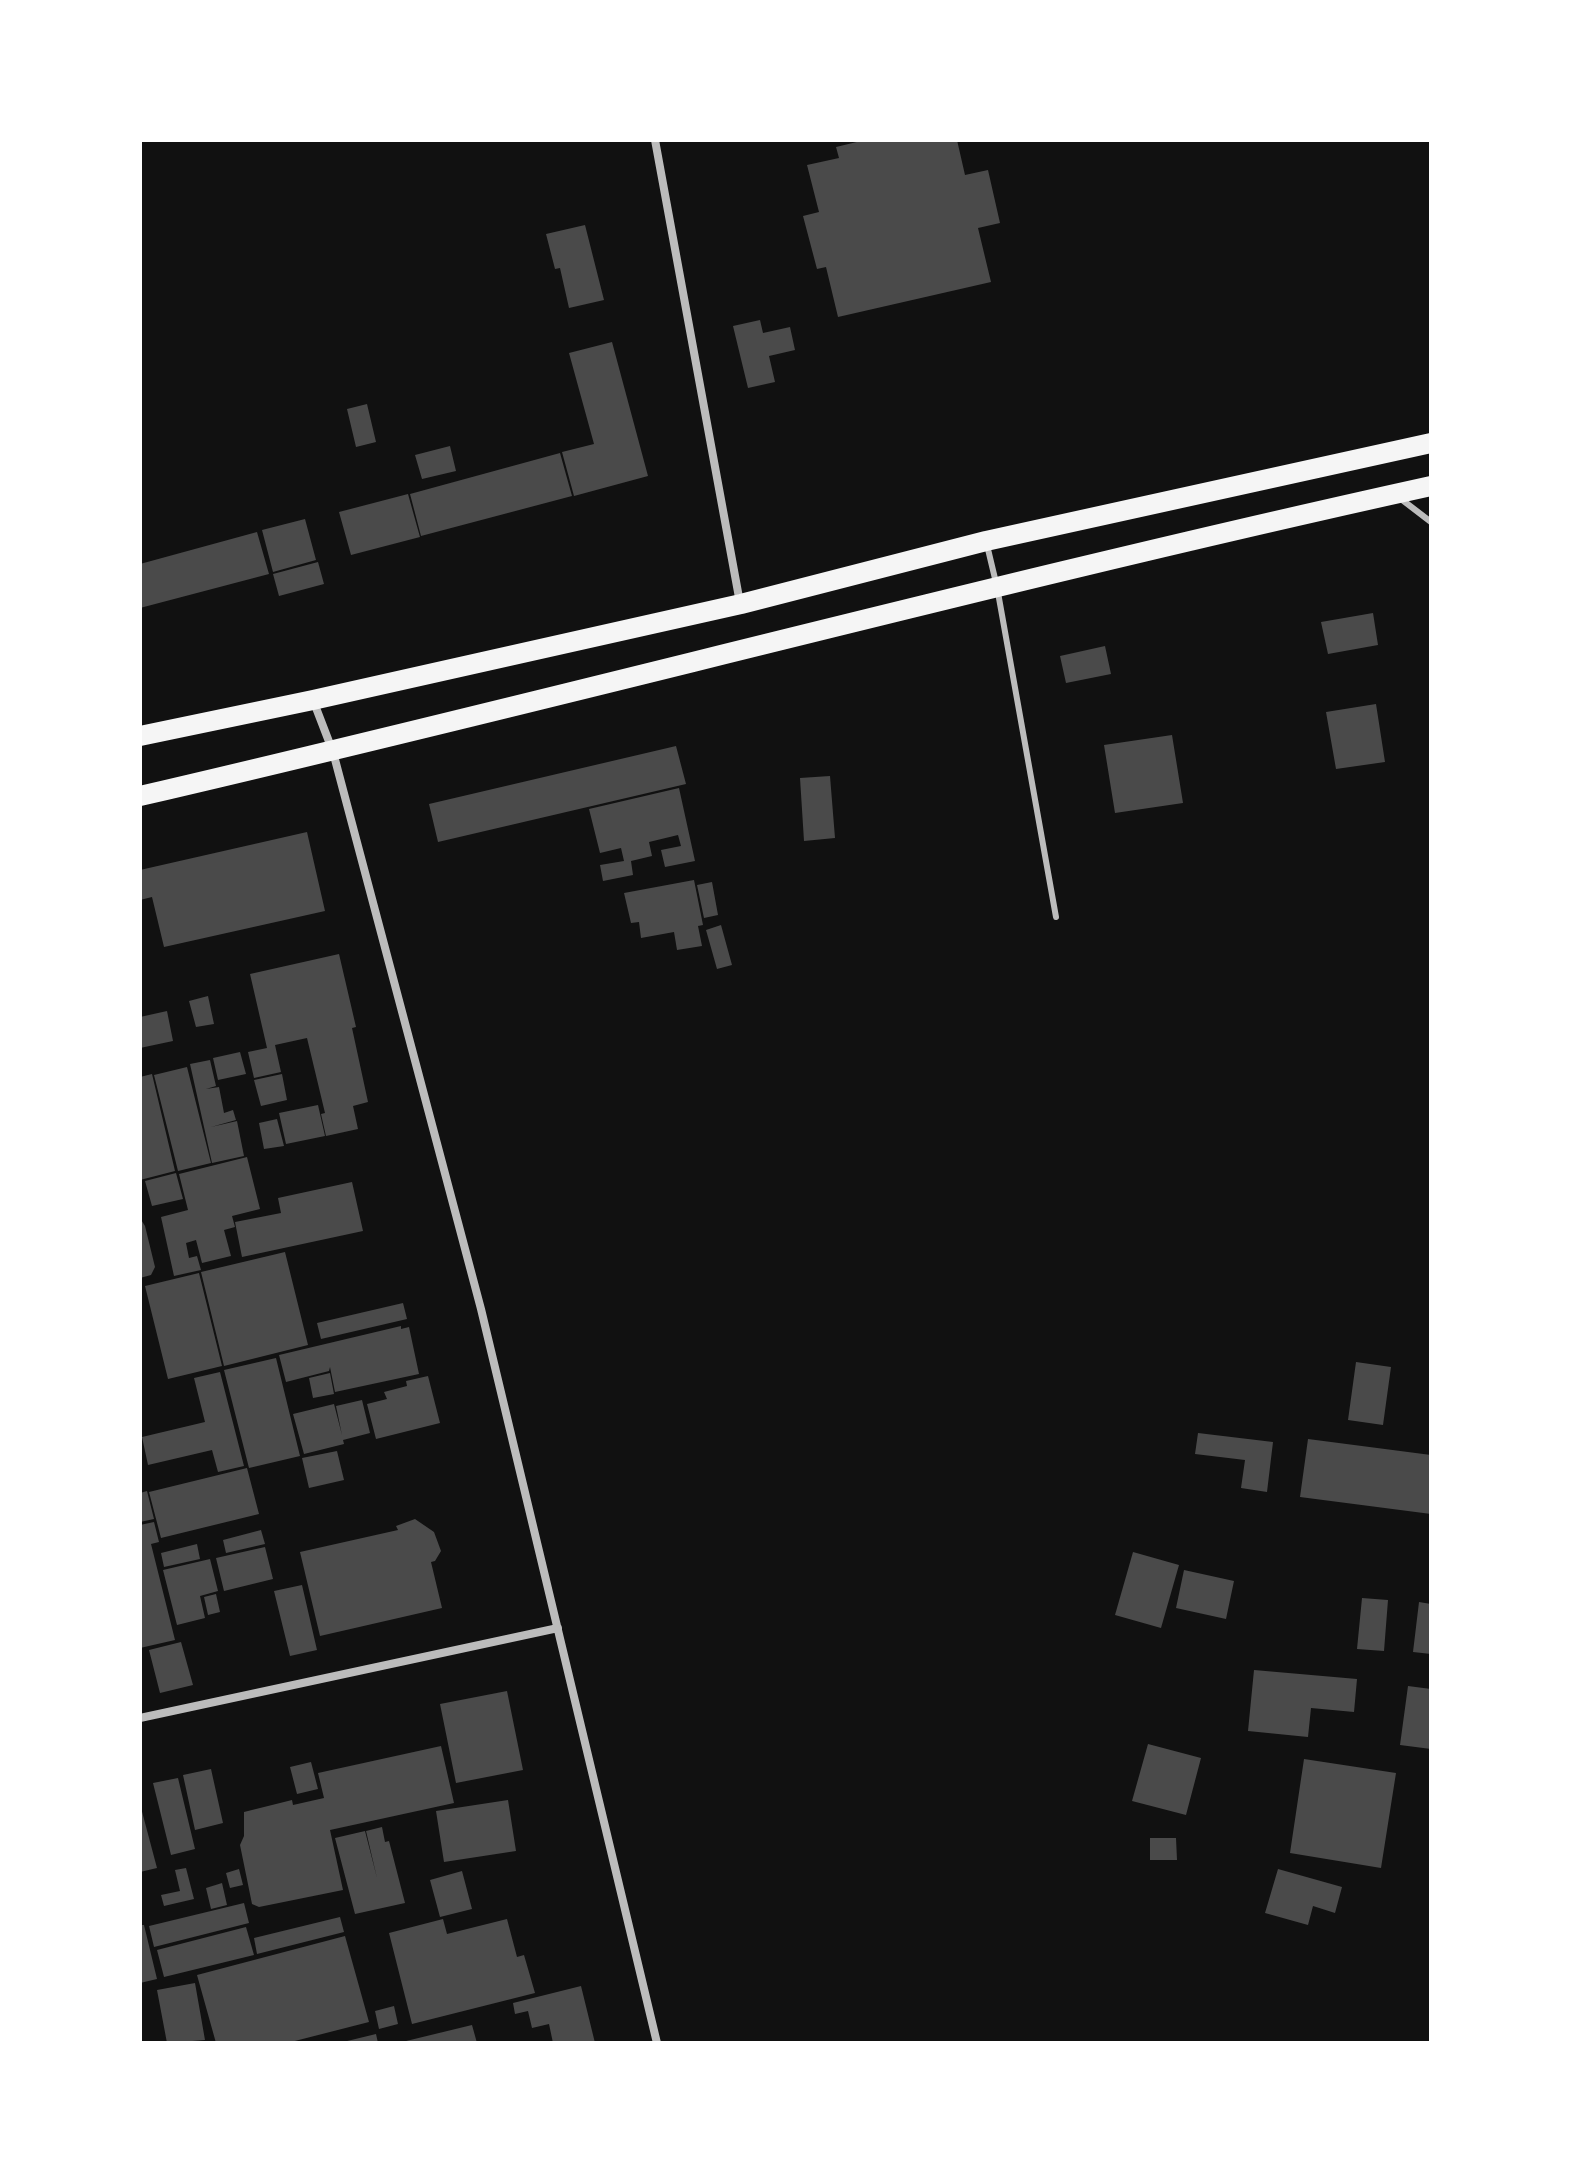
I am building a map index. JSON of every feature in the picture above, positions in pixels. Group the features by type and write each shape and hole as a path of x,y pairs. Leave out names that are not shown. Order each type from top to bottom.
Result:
{"main road":[{"path":"140,736 741,604 986,541 1431,443"},
{"path":"140,796 333,752 997,587 1431,486"}],"street":[{"path":"655,140 741,604"},
{"path":"313,700 333,752 481,1309 657,2043"},
{"path":"140,1718 558,1628"}],"lane":[{"path":"1395,494 1431,522"},
{"path":"986,541 1056,917"}],"building":[{"path":"865,140 957,140 965,175 988,170 1000,223 978,228 991,282 838,317 826,267 817,269 803,216 819,212 807,165 839,158 836,147"},
{"path":"585,225 604,300 569,308 560,268 555,269 546,234"},
{"path":"760,320 763,333 790,327 795,350 769,356 775,382 748,388 733,326"},
{"path":"612,342 648,476 574,496 562,452 594,444 569,353"},
{"path":"367,404 376,442 356,447 347,409"},
{"path":"450,446 456,471 422,479 415,455"},
{"path":"560,453 572,496 421,536 410,494"},
{"path":"408,494 420,537 351,555 339,512"},
{"path":"305,519 316,560 273,572 262,530"},
{"path":"257,532 269,574 140,608 140,564"},
{"path":"318,562 324,584 279,596 273,574"},
{"path":"1373,613 1378,645 1328,654 1321,622"},
{"path":"1105,646 1111,674 1066,683 1060,656"},
{"path":"1376,704 1385,762 1336,769 1326,712"},
{"path":"1172,735 1183,803 1115,813 1104,745"},
{"path":"676,746 686,784 438,842 429,804"},
{"path":"830,776 835,838 804,841 800,778"},
{"path":"679,788 695,861 665,867 661,850 681,846 678,835 649,842 652,856 631,861 633,875 603,881 600,865 624,861 621,848 600,853 589,809"},
{"path":"307,832 325,911 164,947 152,897 140,900 140,870"},
{"path":"694,880 703,925 698,926 702,946 677,950 674,932 641,938 639,922 631,923 624,893"},
{"path":"712,882 718,915 704,918 697,885"},
{"path":"721,925 732,965 717,969 706,930"},
{"path":"339,954 356,1027 352,1028 368,1102 353,1106 358,1129 326,1136 321,1114 325,1113 307,1038 275,1045 281,1072 254,1078 248,1052 267,1048 250,974"},
{"path":"208,996 214,1024 196,1027 189,1001"},
{"path":"167,1011 173,1041 140,1048 140,1017"},
{"path":"240,1052 246,1074 218,1080 213,1058"},
{"path":"210,1060 216,1086 206,1089 219,1087 224,1113 233,1110 236,1120 211,1127 237,1121 244,1156 212,1163 190,1064"},
{"path":"187,1067 211,1163 178,1171 154,1075"},
{"path":"152,1074 175,1171 140,1180 140,1077"},
{"path":"282,1074 287,1100 261,1106 254,1080"},
{"path":"318,1105 325,1136 286,1144 279,1113"},
{"path":"277,1119 284,1146 264,1149 259,1123"},
{"path":"247,1157 260,1209 232,1216 235,1227 224,1230 231,1256 202,1263 196,1240 186,1243 189,1258 197,1256 201,1270 174,1276 161,1217 188,1210 179,1174"},
{"path":"176,1173 183,1199 152,1206 145,1181"},
{"path":"352,1182 363,1231 242,1257 235,1222 281,1213 278,1198"},
{"path":"140,1218 145,1226 155,1267 151,1275 140,1278"},
{"path":"285,1252 308,1345 224,1366 201,1272"},
{"path":"199,1273 222,1366 168,1379 145,1286"},
{"path":"403,1303 407,1319 321,1339 317,1323"},
{"path":"401,1326 401,1329 409,1327 419,1374 335,1392 330,1367 329,1371 286,1382 279,1355"},
{"path":"276,1358 300,1456 249,1468 224,1370"},
{"path":"1356,1362 1391,1367 1383,1425 1348,1420"},
{"path":"220,1372 244,1466 218,1472 212,1450 148,1465 142,1437 205,1422 194,1378"},
{"path":"330,1373 334,1394 313,1398 309,1378"},
{"path":"428,1376 440,1423 376,1439 367,1404 387,1399 384,1392 407,1386 406,1381"},
{"path":"362,1400 370,1433 343,1440 344,1444 304,1454 293,1414 334,1404 342,1435 336,1406"},
{"path":"1198,1433 1273,1442 1267,1492 1241,1488 1245,1460 1195,1454"},
{"path":"1308,1439 1431,1455 1431,1514 1300,1497"},
{"path":"337,1451 344,1480 309,1488 302,1458"},
{"path":"247,1468 259,1514 161,1538 149,1492"},
{"path":"147,1491 154,1519 140,1522 140,1493"},
{"path":"415,1519 434,1532 441,1551 431,1562 442,1608 320,1636 300,1552 398,1530 396,1526"},
{"path":"154,1522 159,1542 151,1544 175,1640 140,1648 140,1525"},
{"path":"261,1530 265,1544 226,1553 223,1540"},
{"path":"197,1544 200,1559 164,1567 161,1553"},
{"path":"265,1547 273,1579 224,1591 216,1558"},
{"path":"1133,1552 1179,1565 1161,1628 1115,1615"},
{"path":"210,1559 218,1591 200,1596 205,1618 177,1625 163,1570"},
{"path":"1184,1570 1234,1581 1226,1619 1176,1608"},
{"path":"302,1585 317,1650 290,1656 274,1591"},
{"path":"216,1594 220,1612 208,1615 204,1597"},
{"path":"1362,1598 1388,1600 1384,1651 1357,1649"},
{"path":"1419,1602 1431,1604 1431,1654 1413,1652"},
{"path":"181,1642 193,1685 160,1693 149,1650"},
{"path":"1254,1670 1357,1679 1354,1712 1311,1708 1308,1737 1248,1731"},
{"path":"1408,1686 1431,1689 1431,1749 1400,1745"},
{"path":"507,1691 523,1770 456,1783 440,1704"},
{"path":"1148,1744 1201,1758 1186,1815 1132,1801"},
{"path":"441,1746 454,1803 330,1830 343,1890 259,1907 252,1904 240,1845 244,1836 244,1812 292,1800 293,1805 324,1798 318,1773"},
{"path":"1304,1759 1396,1773 1381,1868 1290,1853"},
{"path":"311,1762 318,1789 297,1794 290,1767"},
{"path":"211,1769 223,1823 195,1830 183,1775"},
{"path":"178,1778 195,1849 171,1855 153,1783"},
{"path":"508,1800 516,1851 444,1862 436,1811"},
{"path":"140,1804 157,1868 140,1872"},
{"path":"382,1827 385,1842 389,1841 405,1903 355,1914 335,1838 365,1831 377,1878 366,1831"},
{"path":"1150,1838 1176,1838 1177,1860 1150,1860"},
{"path":"186,1868 194,1899 164,1906 161,1895 180,1891 175,1870"},
{"path":"239,1869 243,1885 230,1888 226,1873"},
{"path":"1278,1869 1342,1887 1335,1913 1313,1906 1308,1925 1265,1913"},
{"path":"462,1871 472,1909 440,1917 430,1880"},
{"path":"222,1883 227,1905 211,1909 206,1888"},
{"path":"244,1903 249,1923 154,1947 149,1926"},
{"path":"340,1917 344,1932 257,1954 254,1938"},
{"path":"443,1919 447,1934 507,1919 517,1957 524,1955 535,1993 412,2024 389,1933"},
{"path":"140,1925 144,1925 157,1979 140,1983"},
{"path":"246,1927 254,1955 164,1977 157,1950"},
{"path":"345,1936 369,2022 287,2043 216,2043 197,1975"},
{"path":"195,1983 205,2040 167,2043 157,1990"},
{"path":"581,1986 595,2043 553,2043 549,2024 532,2028 528,2011 515,2014 513,2003"},
{"path":"394,2006 398,2024 379,2029 375,2011"},
{"path":"472,2025 477,2043 402,2043 402,2042"},
{"path":"376,2034 378,2043 343,2043 343,2042"}]}
